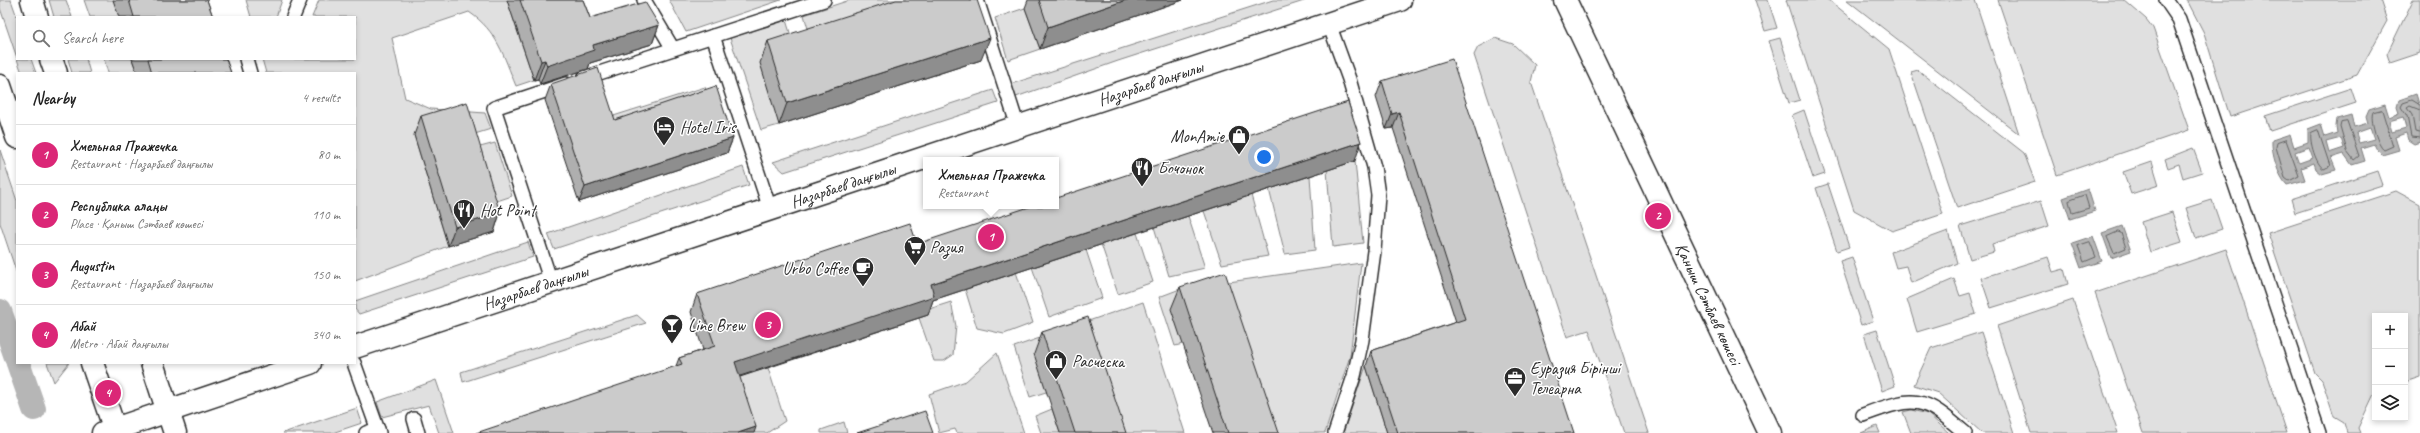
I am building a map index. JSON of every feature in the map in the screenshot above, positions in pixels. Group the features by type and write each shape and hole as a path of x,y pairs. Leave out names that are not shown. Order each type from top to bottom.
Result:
{"main road":[{"path":"32,0 37,16"},
{"name":"Назарбаев даңғылы","path":"927,157 1400,0"},
{"name":"Қаныш Сәтбаев көшесі","path":"1565,0 1770,433"},
{"path":"51,60 56,72"},
{"path":"0,86 16,134"},
{"name":"Назарбаев даңғылы","path":"356,350 552,282 923,158"},
{"path":"92,364 111,432 307,364"},
{"path":"152,364 175,433"}],"lane":[{"path":"293,16 300,0"},
{"path":"644,0 673,49"},
{"path":"552,282 494,108 824,0"},
{"path":"977,0 1018,127"},
{"path":"2166,0 2179,19 2319,433"},
{"path":"1329,24 1349,79 1370,153 1377,181 1378,195 1374,250 1362,340 1354,376 1335,433"},
{"path":"712,36 770,209"},
{"path":"246,60 250,72"},
{"path":"356,354 374,432"},
{"path":"1863,414 1902,401 1915,400 1927,404 1942,413 1965,433"},
{"path":"414,419 418,433"}],"shaded area":[{"path":"0,0 11,0 17,16 16,55 0,8"},
{"path":"49,0 66,0 72,16 54,16"},
{"path":"84,0 114,0 119,16 90,16"},
{"path":"246,0 282,0 276,16 251,16"},
{"path":"319,0 507,0 534,80 516,86 503,54 493,36 479,20 469,12 392,38 405,98 431,109 485,113 491,129 465,137 414,135 448,246 356,281 356,72 266,72 262,60 356,60 356,16 312,16"},
{"path":"669,0 781,0 686,32"},
{"path":"850,0 906,0 813,46 804,15"},
{"path":"1273,0 1307,0 1118,61 1016,97 1011,84"},
{"path":"1755,0 1768,0 1777,28 1765,31"},
{"path":"1786,0 1829,0 1889,49 1943,214 1892,231 1854,210"},
{"path":"1847,0 1975,0 2019,134"},
{"path":"1998,0 2124,0 2146,19 2153,28 2189,130 2057,175"},
{"path":"2187,0 2380,0 2387,21 2357,75 2230,117 2204,33"},
{"path":"2413,0 2420,0 2420,53 2390,63 2387,54"},
{"path":"1025,8 1040,49 1008,60 995,18"},
{"path":"786,20 796,52 779,125 761,130 730,38"},
{"path":"1495,38 1513,44 1535,65 1531,82 1649,433 1624,433 1589,330 1567,337 1474,55 1478,47"},
{"path":"1780,38 1800,100 1789,103 1769,41"},
{"path":"17,60 31,60 36,72 22,72"},
{"path":"68,60 86,60 90,72 72,72"},
{"path":"104,60 132,60 137,72 108,72"},
{"path":"1918,70 2024,153 2035,182 1957,208 1911,72"},
{"path":"705,87 710,102 609,135 604,119"},
{"path":"2351,88 2356,103 2270,131 2265,116"},
{"path":"993,90 998,103 784,172 773,162"},
{"path":"1804,110 1825,174 1813,178 1792,115"},
{"path":"495,143 512,196 485,205 469,150"},
{"path":"2193,148 2202,172 2183,178 2179,164 2168,168 2165,159"},
{"path":"0,150 16,198 16,271 0,223"},
{"path":"1355,161 1363,243 1333,247 1327,170"},
{"path":"2152,162 2159,185 2131,194 2123,172"},
{"path":"743,167 749,185 554,249 548,234"},
{"path":"2377,171 2382,185 2295,213 2291,199"},
{"path":"1310,176 1315,250 1285,254 1269,189"},
{"path":"1828,184 1849,247 1837,251 1816,188"},
{"path":"2396,191 2420,204 2420,377 2408,381 2408,313 2372,313 2372,398 2358,428 2360,433 2347,433 2344,423 2334,417 2322,380 2315,373 2268,233"},
{"path":"1251,195 1268,256 1222,264 1204,211"},
{"path":"2212,200 2222,229 2196,238 2186,208"},
{"path":"2041,201 2049,226 1992,244 1994,252 1970,259 1960,226"},
{"path":"2172,212 2182,242 2150,252 2141,222"},
{"path":"1188,216 1205,268 1169,276 1154,227"},
{"path":"1948,231 1957,263 1911,283 1906,266 1896,268 1891,252"},
{"path":"1137,233 1153,282 1118,294 1101,244"},
{"path":"528,242 533,257 359,314 356,310 356,301"},
{"path":"2226,249 2287,433 2143,433 2095,293"},
{"path":"1086,250 1102,298 1049,317 1032,267"},
{"path":"1852,257 1873,321 1861,325 1840,261"},
{"path":"2048,257 2053,272 2064,269 2068,284 1991,308 1981,278"},
{"path":"1361,263 1350,356 1325,433 1264,433 1183,344 1175,346 1159,297 1180,289"},
{"path":"1016,272 1033,323 1004,334 977,328 965,289"},
{"path":"1954,279 1960,296 1970,293 1976,314 1917,332 1907,299"},
{"path":"2073,300 2118,433 2031,433 1997,326"},
{"path":"951,302 956,326 953,355 944,361 934,361 919,318 926,310"},
{"path":"1143,302 1185,433 1111,433 1046,392 1030,397 1014,347"},
{"path":"637,315 646,323 463,382 461,372"},
{"path":"1877,330 1895,386 1882,391 1864,334"},
{"path":"1981,332 2014,433 1982,433 1938,393 1914,385 1931,348"},
{"path":"997,353 1024,433 957,433 955,429 939,433 929,394 966,381"},
{"path":"47,364 68,364 54,382"},
{"path":"1366,366 1387,433 1343,433"},
{"path":"768,368 785,421 767,433 746,433 728,380"},
{"path":"436,380 454,433 439,433 429,405 382,417 377,402"},
{"path":"357,408 362,423 332,433 283,433"},
{"path":"1052,409 1060,433 1041,433 1035,416"},
{"path":"1911,410 1928,414 1949,433 1911,433 1903,412"},
{"path":"844,422 847,433 821,433 821,430"},
{"path":"1877,426 1880,433 1861,433"}],"water":[{"path":"2416,94 2420,107 2420,142 2414,144 2408,140 2406,133 2395,137 2399,150 2382,155 2374,144 2361,148 2365,161 2352,165 2344,154 2331,158 2336,170 2322,174 2316,169 2314,163 2301,168 2305,180 2287,185 2284,181 2276,164 2272,140 2290,134 2294,147 2308,142 2308,129 2321,124 2325,137 2337,133 2337,119 2351,115 2354,127 2368,123 2366,116 2369,109 2385,104 2389,117 2399,113 2397,107 2399,100","holes":["2403,117 2406,128 2392,132 2389,121","2370,128 2374,139 2359,143 2356,133","2341,138 2344,148 2329,153 2326,142","2309,147 2313,158 2299,163 2295,152"]},
{"path":"2088,189 2095,211 2070,219 2063,198"},
{"path":"2122,226 2131,251 2111,258 2102,233"},
{"path":"2093,236 2102,261 2081,268 2072,243"}],"building":[{"path":"129,0 207,0 213,16 134,16"},
{"path":"520,0 583,0 590,18 645,2 659,25 593,45 594,50 547,66 545,60 541,61"},
{"path":"896,0 977,0 990,38 787,103 768,41"},
{"path":"1039,0 1126,0 1048,27"},
{"path":"1452,59 1574,433 1398,433 1371,351 1465,319 1399,112 1392,114 1382,81"},
{"path":"148,60 226,60 231,72 152,72"},
{"path":"598,68 615,120 716,86 733,138 585,187 551,84"},
{"path":"467,102 500,213 455,227 421,116"},
{"path":"1348,102 1361,142 931,284 934,296 735,362 756,427 738,433 476,433 682,364 679,358 715,346 697,294 910,223 917,244 1023,209 1059,209 1059,197"},
{"path":"1225,272 1279,433 1228,433 1180,287"},
{"path":"1088,317 1126,433 1075,433 1042,332"},
{"path":"925,411 933,433 857,433"}],"waterway":[{"path":"0,311 16,357"},
{"path":"18,364 34,409"}],"place":[{"name":"Hotel Iris","path":"664,146"},
{"name":"MonAmie","path":"1239,156"},
{"name":"Бочонок","path":"1142,188"},
{"name":"Республика алаңы","path":"1658,216"},
{"name":"Hot Point","path":"464,230"},
{"name":"Хмельная Пражечка","path":"991,237"},
{"name":"Разия","path":"915,266"},
{"name":"Urbo Coffee","path":"863,288"},
{"name":"Augustin","path":"768,325"},
{"name":"Line Brew","path":"672,344"},
{"name":"Расческа","path":"1056,380"},
{"name":"Абай","path":"108,393"},
{"name":"Еуразия Бірінші Телеарна","path":"1515,398"}]}
